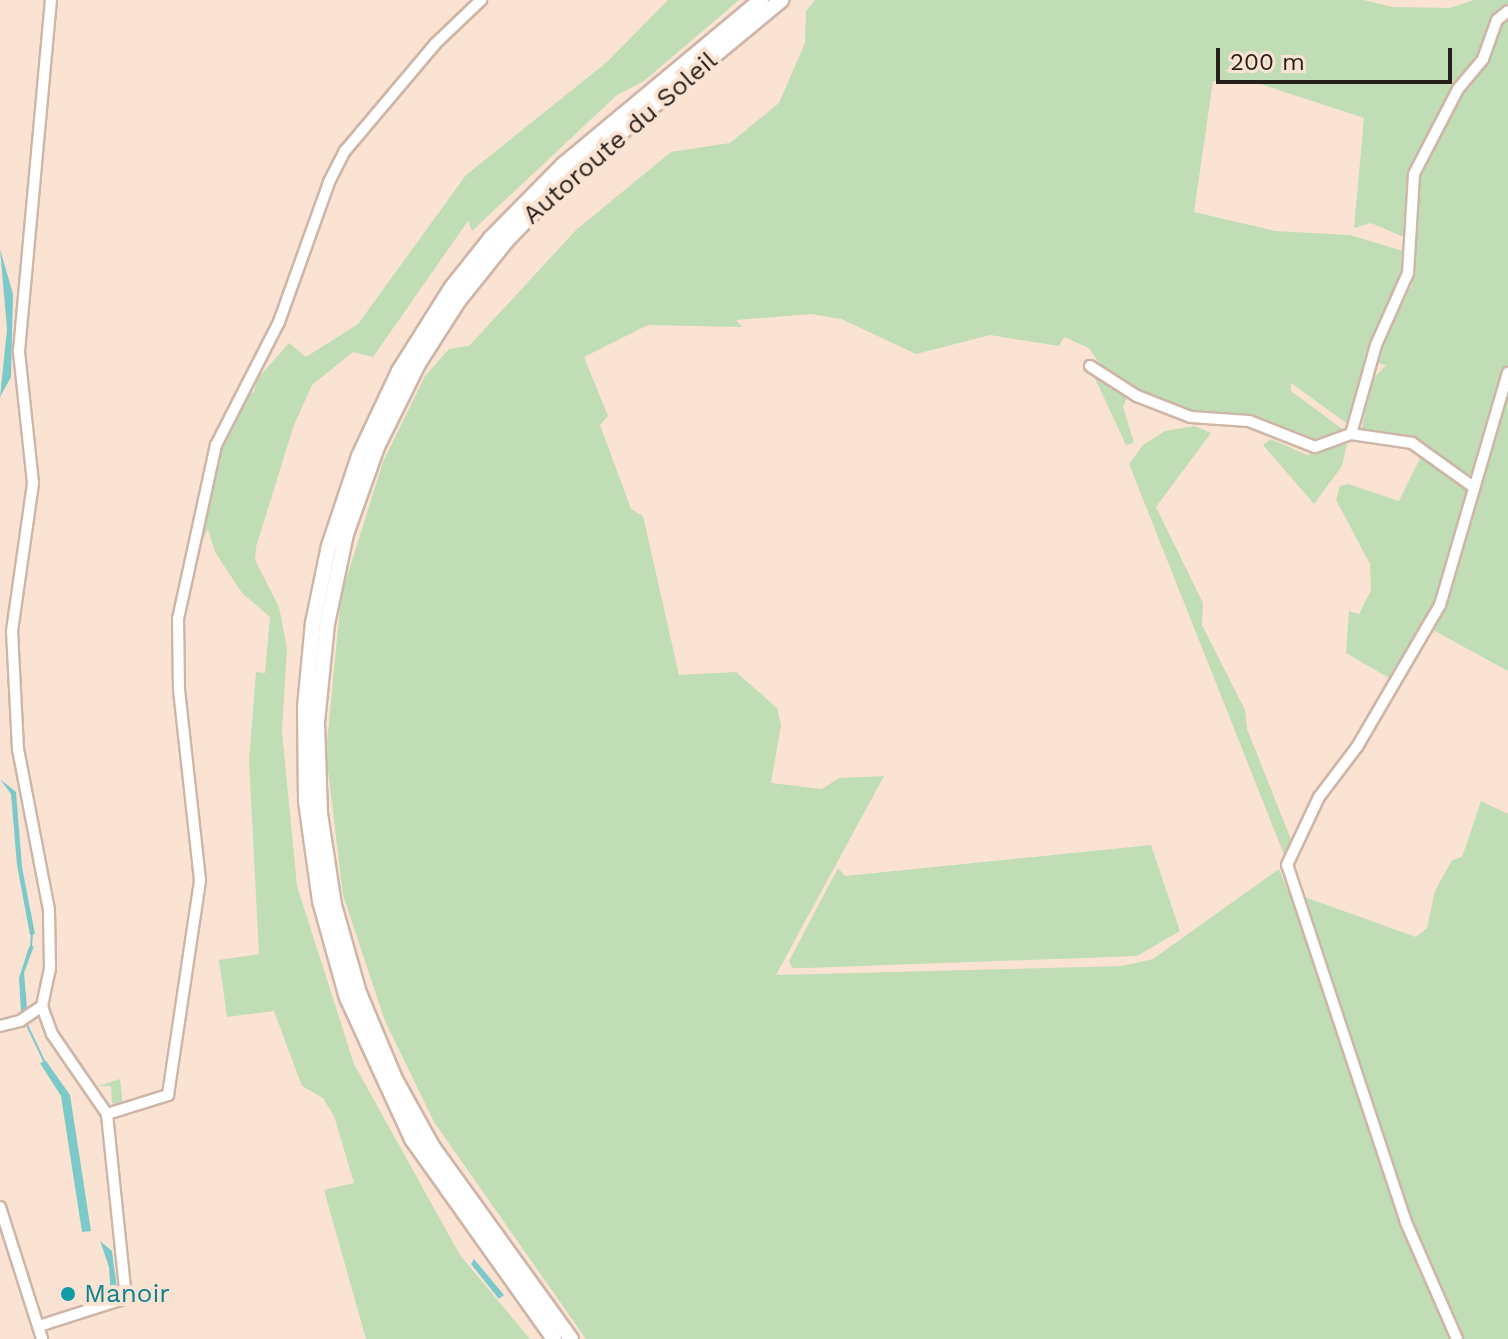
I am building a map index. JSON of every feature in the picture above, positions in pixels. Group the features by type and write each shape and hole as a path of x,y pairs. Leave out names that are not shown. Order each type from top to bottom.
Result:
{"highway":[{"name":"Autoroute du Soleil","path":"554,1339 412,1139 347,998 320,901 306,801 305,707 313,623 329,546 359,456 399,371 452,287 491,238 563,165 761,0"},
{"name":"Autoroute du Soleil","path":"571,1339 424,1132 382,1051 354,979 331,890 319,799 317,722 327,624 346,534 377,447 410,377 459,300 560,185 781,0"}],"street":[{"path":"39,1326 118,1300 107,1114 52,1034 42,1006 50,969 49,910 15,711 13,619 33,483 21,373 22,285 51,0"},
{"path":"107,1114 168,1095 200,880 179,689 178,619 216,445 279,322 326,189 345,151 435,44 481,0"},
{"path":"1351,434 1376,345 1408,273 1414,174 1458,89 1487,52 1497,20 1508,11"},
{"path":"1090,366 1137,396 1191,417 1249,421 1315,447 1351,434 1420,447 1472,486"},
{"path":"1457,1339 1406,1222 1290,882 1289,856 1308,817 1357,747 1440,605 1472,486 1484,463 1496,400 1508,373"},
{"path":"0,1026 20,1021 42,1006"},
{"path":"0,1207 42,1339"}],"green space":[{"path":"668,0 739,0 644,81 617,95 472,231 468,221 373,357 353,352 312,385 294,425 256,547 255,560 279,607 287,648 282,731 297,886 354,1064 460,1255 530,1339 366,1339 324,1190 354,1183 334,1116 323,1098 302,1086 274,1011 227,1017 219,960 259,954 249,761 256,672 265,673 270,617 242,593 215,552 208,529 200,548 192,546 216,450 243,397 254,392 257,379 289,343 306,357 358,324 466,175 607,62"},
{"path":"815,0 1364,0 1393,7 1450,8 1474,0 1508,0 1508,671 1422,624 1389,678 1346,653 1349,611 1359,614 1371,590 1370,564 1336,500 1340,486 1348,484 1399,501 1427,444 1361,431 1372,380 1386,365 1375,362 1412,284 1413,241 1371,223 1354,228 1364,118 1248,80 1213,81 1194,212 1275,231 1350,235 1403,251 1403,279 1375,333 1349,425 1291,383 1291,391 1345,431 1326,440 1306,441 1248,417 1198,415 1136,392 1099,363 1089,348 1064,337 1059,346 990,335 916,354 841,319 811,314 736,320 742,327 648,325 584,357 608,416 600,425 631,509 643,516 679,675 736,672 777,708 781,725 771,783 822,789 839,778 884,776 776,975 1122,966 1153,959 1279,869 1288,891 1416,937 1427,928 1435,891 1452,860 1462,857 1481,801 1508,814 1508,1339 586,1339 434,1122 385,1021 343,895 326,754 341,596 383,462 425,376 449,349 469,346 576,230 671,152 730,143 779,103 805,43 806,11"},
{"path":"1098,373 1128,395 1123,407 1134,443 1126,445 1093,374"},
{"path":"1195,426 1211,433 1156,507 1203,603 1202,625 1245,710 1247,729 1292,842 1285,857 1129,464 1143,445 1165,431"},
{"path":"1271,439 1307,455 1347,444 1342,466 1314,504 1263,445"},
{"path":"1151,845 1180,931 1137,956 807,968 792,968 789,961 838,868 845,876"},
{"path":"120,1079 123,1106 112,1103 111,1086 98,1086"}],"water":[{"path":"0,249 13,294 11,377 0,397 7,329"},
{"path":"0,779 16,792 22,867 35,934 30,935 17,865 11,794"},
{"path":"34,946 24,973 27,1008 21,1013 19,978 29,947"},
{"path":"46,1061 70,1095 91,1231 82,1232 61,1096 40,1063"},
{"path":"100,1241 112,1251 118,1296 111,1298 109,1267"},
{"path":"474,1259 504,1295 499,1299 471,1264"}],"waterway":[{"path":"31,947 32,933"},
{"path":"26,1023 45,1063"}],"place":[{"name":"Manoir","path":"68,1294"}]}
